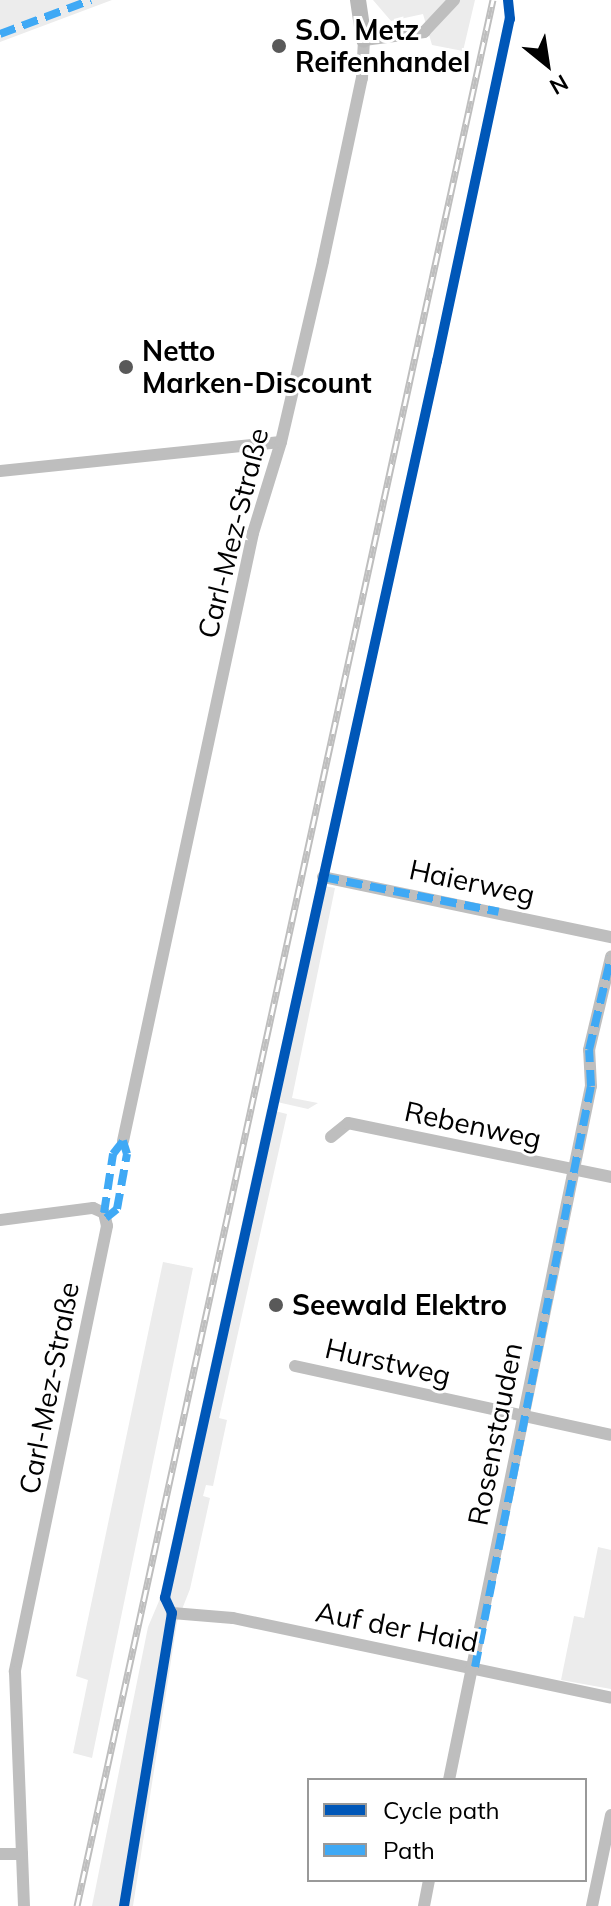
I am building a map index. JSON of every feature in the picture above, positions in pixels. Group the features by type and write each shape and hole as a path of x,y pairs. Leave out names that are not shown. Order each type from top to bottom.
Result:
{"street":[{"path":"358,0 364,40 424,32 454,0"},
{"name":"Carl-Mez-Straße","path":"123,1141 253,533 281,442 355,111 364,40"},
{"path":"0,471 281,442"},
{"name":"Haierweg","path":"323,877 611,937"},
{"name":"Rosenstauden","path":"449,1778 475,1667 522,1417 591,1086 589,1050 611,957"},
{"name":"Rebenweg","path":"331,1137 348,1123 611,1177"},
{"name":"Carl-Mez-Straße","path":"0,1220 93,1208 104,1213 107,1226 15,1672 24,1906"},
{"name":"Hurstweg","path":"295,1366 611,1435"},
{"name":"Auf der Haid","path":"172,1613 233,1618 611,1698"},
{"path":"592,1906 611,1815"},
{"path":"0,1854 22,1854"},
{"path":"424,1906 429,1882"}],"shaded area":[{"path":"0,0 112,0 0,42"},
{"path":"373,0 475,0 463,51 432,45 423,14 391,21"},
{"path":"324,886 335,888 292,1098 318,1103 308,1109 277,1102"},
{"path":"267,1109 287,1114 219,1418 227,1420 213,1486 206,1485 203,1496 210,1498 190,1589 177,1622 133,1906 92,1906 148,1627 159,1601"},
{"path":"163,1262 193,1268 92,1758 73,1753 88,1680 76,1676"},
{"path":"598,1547 611,1550 611,1689 561,1680 574,1616 584,1618"}],"railway":[{"path":"77,1906 493,0"}],"marked path":[{"path":"0,34 91,0"},
{"path":"323,877 499,912"},
{"path":"475,1667 591,1086 589,1050 611,957"},
{"path":"104,1213 113,1154 123,1141"},
{"path":"106,1218 117,1209 127,1154 123,1141"}],"cycle path":[{"path":"124,1906 172,1613 165,1598 437,361 510,19 508,0"}],"place":[{"name":"S.O. Metz Reifenhandel","path":"279,46"},
{"name":"Netto Marken-Discount","path":"126,367"},
{"name":"Seewald Elektro","path":"276,1305"}]}
